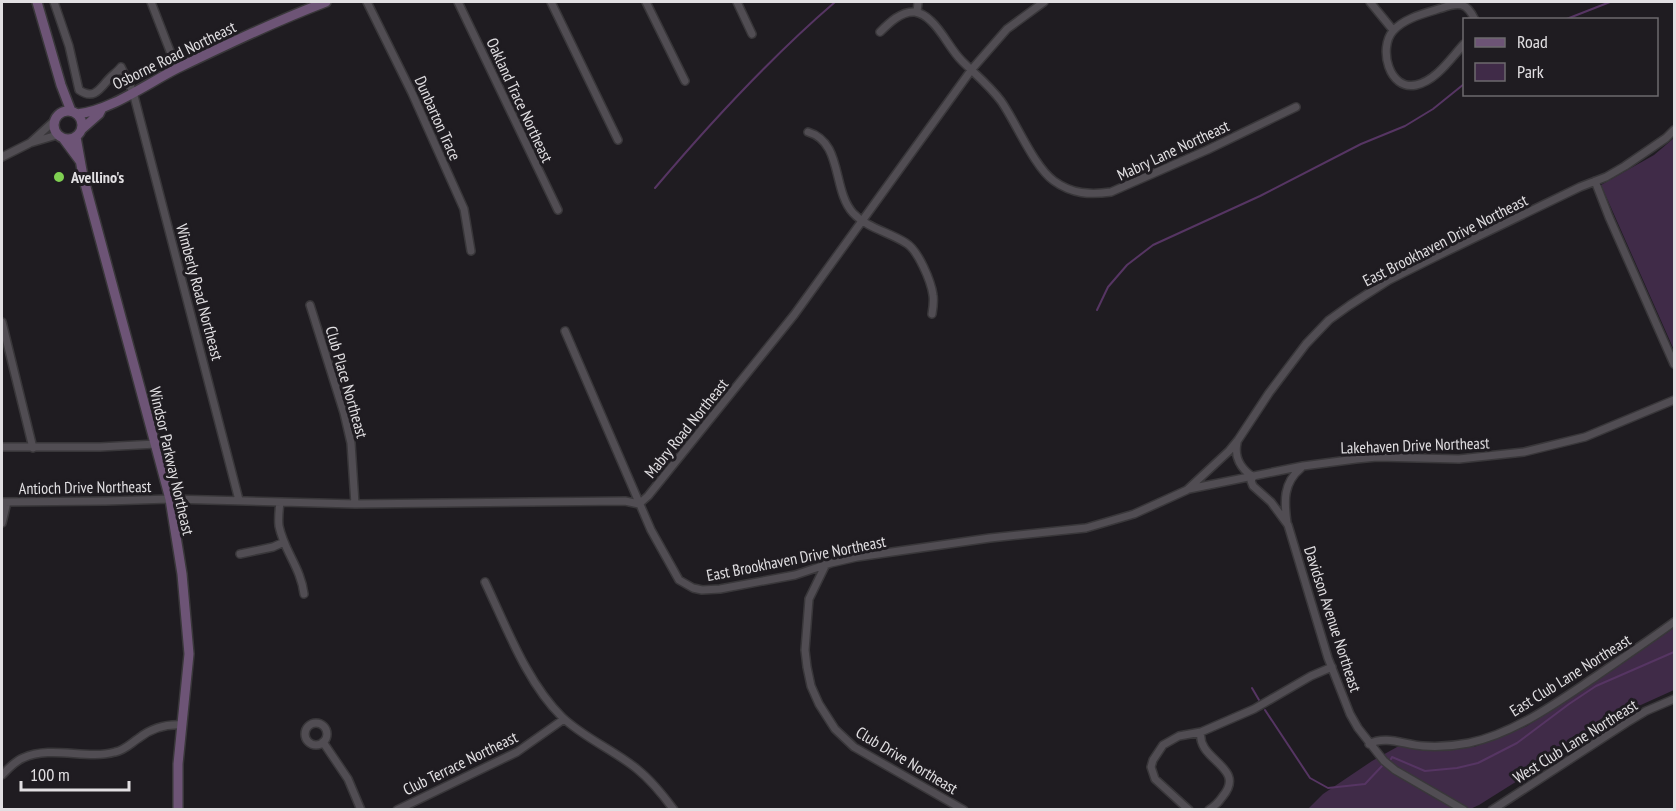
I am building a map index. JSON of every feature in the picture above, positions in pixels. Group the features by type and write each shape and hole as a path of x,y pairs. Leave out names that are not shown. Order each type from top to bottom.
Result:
{"street":[{"path":"2,157 30,143 60,137 70,140 79,133 82,122 74,112 61,85 37,2"},
{"name":"Wimberly Road Northeast","path":"54,2 69,46 79,90 85,94 97,93 121,68 133,92 238,500"},
{"path":"151,2 177,69"},
{"name":"Osborne Road Northeast","path":"74,112 88,113 102,108 177,69 326,2"},
{"name":"Dunbarton Trace","path":"367,2 412,93 464,210 471,250"},
{"name":"Oakland Trace Northeast","path":"458,2 558,210"},
{"path":"551,2 618,140"},
{"path":"646,2 685,81"},
{"path":"736,2 752,34"},
{"name":"Mabry Road Northeast","path":"637,501 662,479 778,337 972,69 1007,29 1033,5 1044,2"},
{"path":"1370,2 1394,30"},
{"path":"880,32 899,16 917,12 918,3"},
{"path":"1463,45 1432,77 1417,85 1406,85 1394,76 1385,52 1387,40 1405,21 1454,3 1464,6 1474,18"},
{"name":"Mabry Lane Northeast","path":"917,12 933,22 962,61 1001,101 1038,162 1052,180 1072,192 1095,195 1111,192 1296,107"},
{"path":"60,137 54,130 61,106 59,91 61,85"},
{"name":"Osborne Road Northeast","path":"79,133 99,114 102,108"},
{"path":"30,143 57,117 74,112"},
{"name":"East Brookhaven Drive Northeast","path":"565,330 637,501 679,580 693,588 720,589 795,575 826,564 857,557 990,538 1086,528 1134,514 1187,490 1238,440 1295,357 1329,320 1389,280 1625,166 1674,130"},
{"path":"808,132 816,134 827,145 837,170 844,198 853,213 863,221 908,243 916,254 933,294 932,314"},
{"name":"Windsor Parkway Northeast","path":"79,133 80,161 170,498 182,574 189,654 178,764 178,810"},
{"name":"Windsor Parkway Northeast","path":"60,137 80,161"},
{"path":"1595,181 1674,364"},
{"name":"Club Place Northeast","path":"310,304 351,443 355,504"},
{"path":"2,322 33,448"},
{"name":"Lakehaven Drive Northeast","path":"1187,490 1332,462 1377,457 1459,459 1524,452 1585,437 1674,400"},
{"path":"1238,440 1237,458 1252,477 1253,486"},
{"path":"2,447 156,444"},
{"name":"Davidson Avenue Northeast","path":"1303,466 1295,473 1287,488 1284,505 1288,525 1332,667 1350,714 1369,744 1384,761 1395,770 1464,810"},
{"name":"Davidson Avenue Northeast","path":"1238,480 1253,486 1271,502 1288,525"},
{"path":"170,498 355,504 637,501"},
{"name":"Antioch Drive Northeast","path":"4,502 170,498"},
{"path":"2,523 4,502"},
{"path":"280,502 279,528 303,581 304,594"},
{"path":"240,554 273,547 284,542"},
{"name":"Club Drive Northeast","path":"826,564 809,599 805,650 811,686 819,704 835,729 854,747 964,810"},
{"path":"485,582 533,681 548,701 564,719 637,768 674,810"},
{"name":"East Club Lane Northeast","path":"1369,744 1383,739 1441,747 1485,739 1524,722 1674,622"},
{"path":"1189,810 1155,779 1152,767 1155,756 1163,745 1179,736 1201,732 1254,709 1311,676 1332,667"},
{"name":"West Club Lane Northeast","path":"1492,810 1626,723 1674,699"},
{"name":"Club Terrace Northeast","path":"397,810 517,752 564,719"},
{"path":"2,775 25,757 40,754 116,752 151,730 162,726 182,725"},
{"path":"1201,732 1201,744 1207,753 1224,768 1229,782 1227,792 1218,804 1209,810"},
{"path":"322,742 348,779 361,810"}],"green space":[{"path":"1674,138 1674,350 1601,185 1654,155"},
{"path":"1674,628 1674,690 1632,709 1479,805 1468,810 1307,810 1323,794 1397,747 1474,747 1527,726"}],"waterway":[{"path":"655,188 742,91 787,45 835,2"},
{"path":"1569,18 1610,2"},
{"path":"1097,310 1108,287 1127,265 1153,245 1260,196 1361,144 1405,126 1433,109 1463,85"},
{"path":"1391,759 1392,757 1425,771 1457,768 1478,763 1517,743 1596,686 1674,652"},
{"path":"1252,688 1259,700"},
{"path":"1265,710 1310,778 1328,788 1365,784 1382,766"}],"place":[{"name":"Avellino's","path":"59,177"}]}
